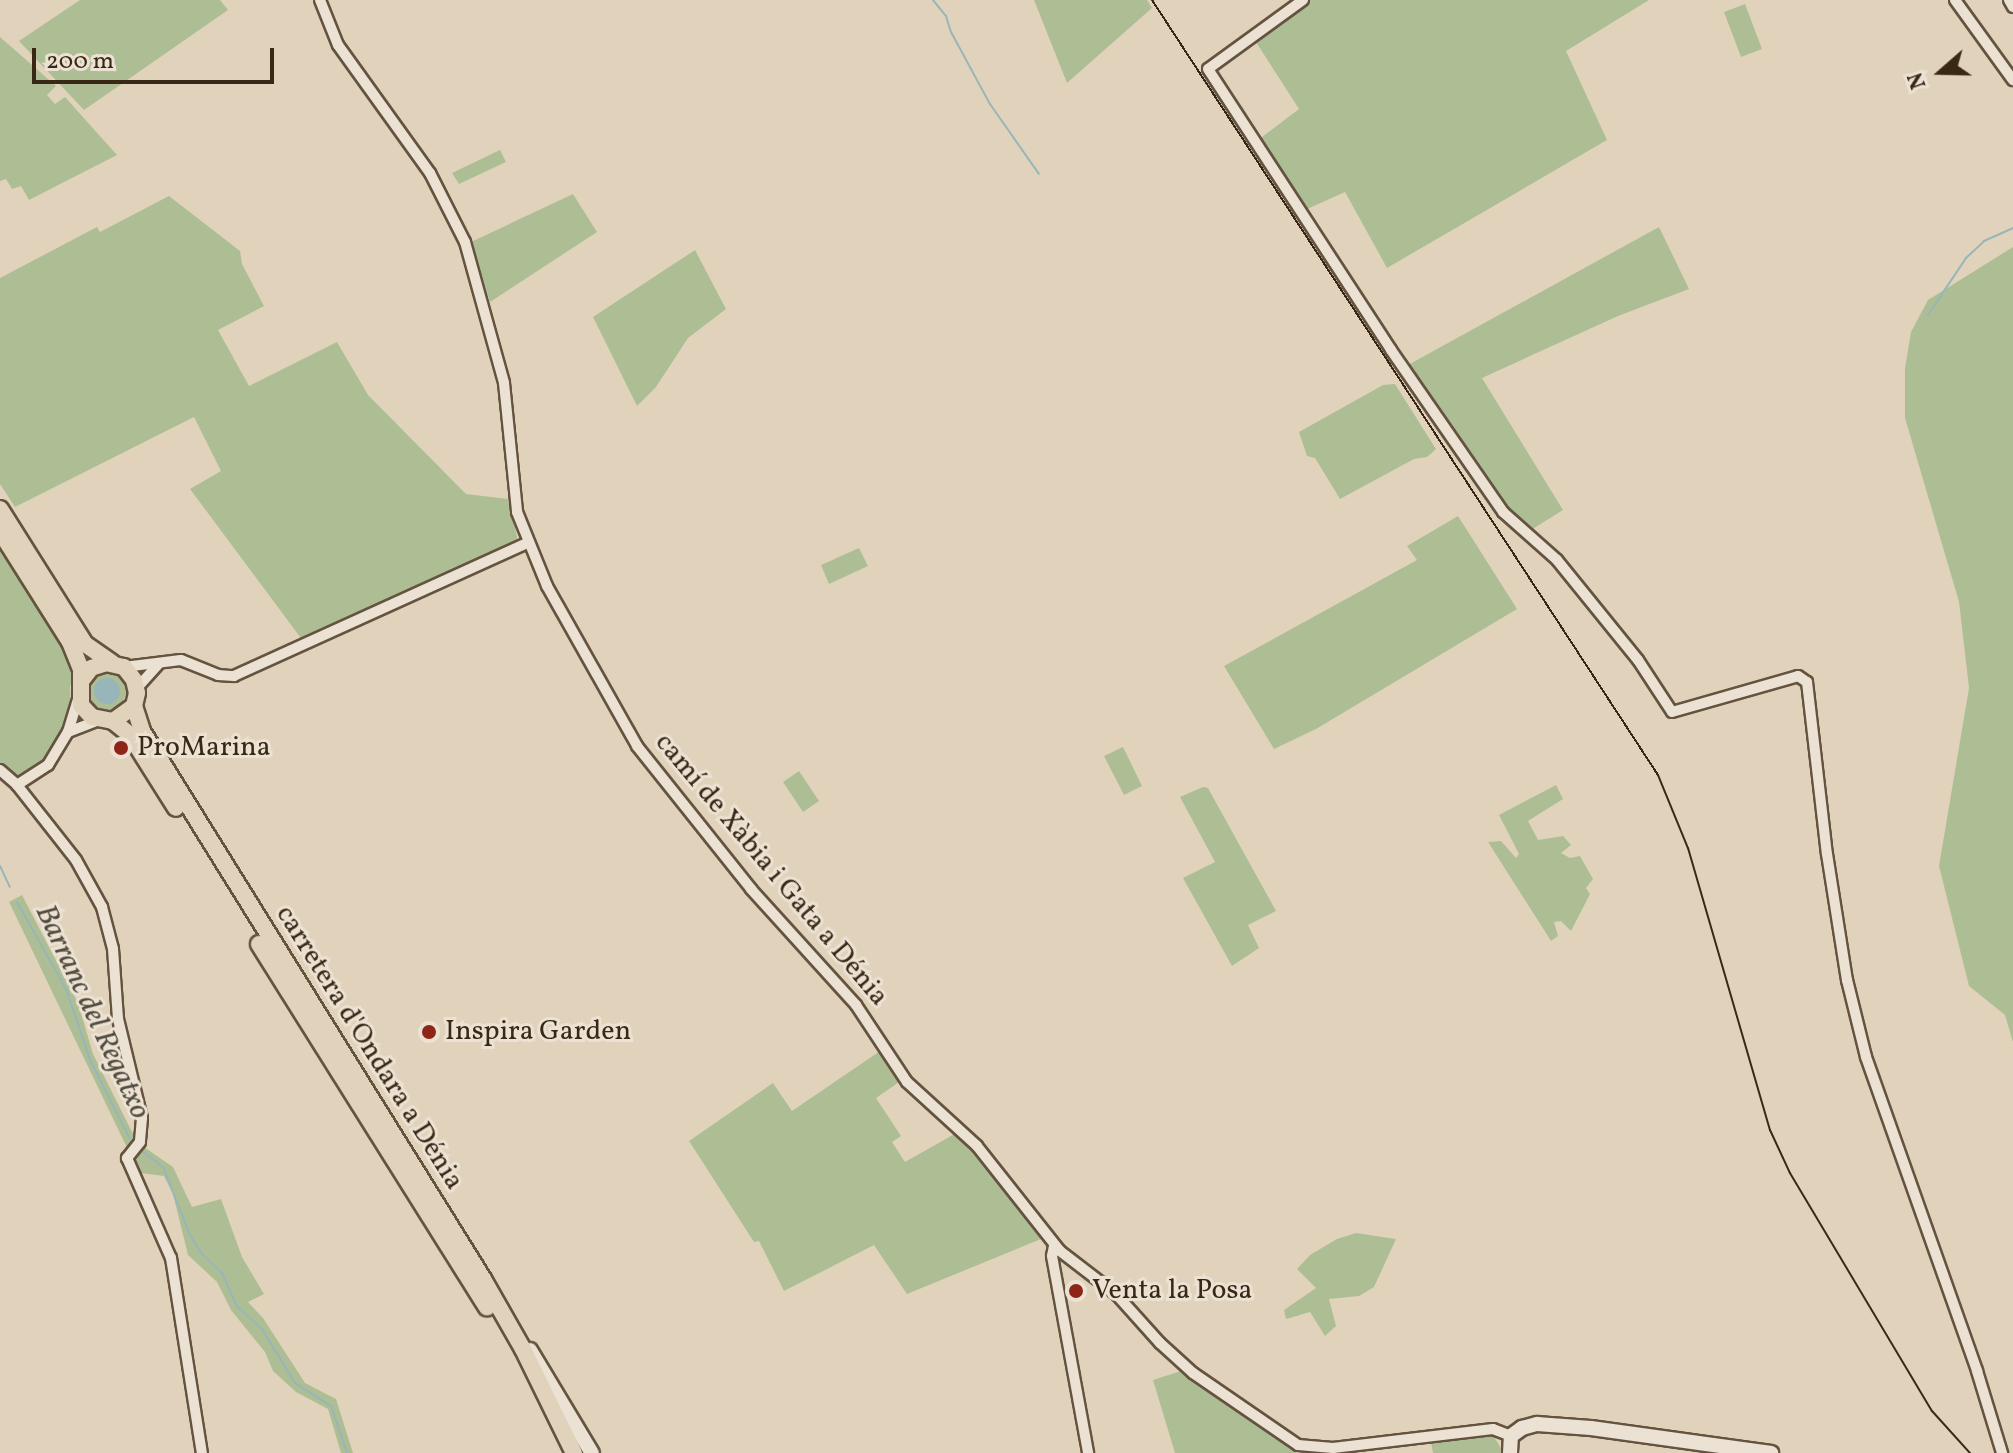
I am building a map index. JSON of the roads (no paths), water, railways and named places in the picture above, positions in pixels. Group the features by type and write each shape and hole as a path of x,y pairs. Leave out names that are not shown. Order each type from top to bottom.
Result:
{"main road":[{"path":"0,509 85,644 119,665 137,688 134,706 106,721 86,711 80,689 81,669 70,642 0,531"},
{"path":"80,689 98,664 119,665"},
{"name":"carretera d'Ondara a Dénia","path":"134,706 142,731 197,822 483,1279 523,1349 574,1453"},
{"name":"carretera d'Ondara a Dénia","path":"106,721 130,735 558,1420"},
{"path":"483,1279 502,1304 592,1453"},
{"path":"1510,1453 1511,1436 1529,1425 1566,1425 1771,1453"}],"street":[{"name":"camí de Xàbia i Gata a Dénia","path":"320,0 338,45 430,173 465,242 504,383 512,494 527,543 637,746 751,889 856,1005 907,1082 977,1146 1054,1246 1116,1294 1160,1343 1193,1373 1298,1445 1316,1449 1493,1429 1511,1436"},
{"path":"1303,0 1208,69 1391,350 1503,512 1557,560 1638,660 1672,712 1798,676 1807,682 1827,854 1847,980 1866,1057 1977,1371 2002,1453"},
{"path":"1955,0 2013,80"},
{"path":"2009,0 2013,7"},
{"path":"119,665 166,659 234,676 527,543"},
{"path":"137,688 149,670 166,659"},
{"path":"17,785 48,765 68,732 80,689"},
{"path":"68,732 106,721"},
{"path":"0,770 17,785 88,877 102,907 113,949 118,1019 142,1118 140,1142 127,1158 171,1258 202,1453"},
{"path":"1054,1246 1052,1256 1088,1453"}],"water":[{"path":"107,678 116,682 120,691 116,700 107,704 98,700 94,691 98,682"}],"waterway":[{"path":"933,0 946,16 951,32 990,104 1039,174"},
{"path":"1928,315 1966,258 1984,241 2013,228"},
{"name":"Barranc del Regatxo","path":"0,866 10,887"},
{"name":"Barranc del Regatxo","path":"17,902 66,989 91,1062 130,1139"},
{"name":"Barranc del Regatxo","path":"141,1150 163,1167 190,1235 202,1254 222,1273 237,1306 262,1329 295,1383 331,1406 347,1453"}],"tram line":[{"path":"1152,0 1658,775 1688,848 1770,1130 1790,1173 1932,1411 1970,1453"}],"place":[{"name":"ProMarina","path":"121,748"},
{"name":"Inspira Garden","path":"429,1032"},
{"name":"Venta la Posa","path":"1076,1291"}]}
